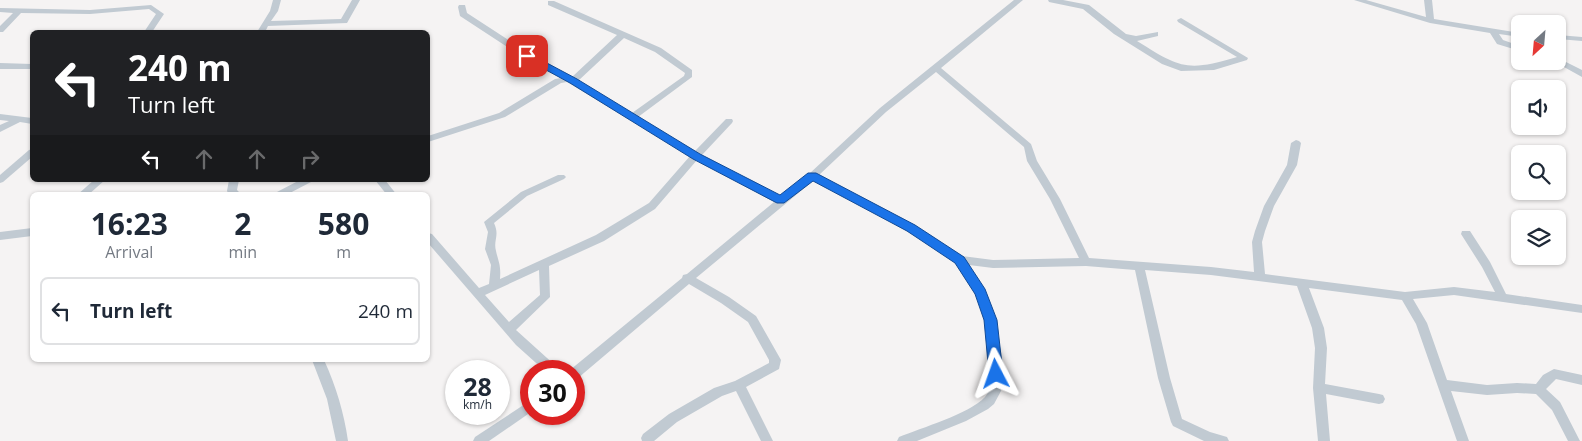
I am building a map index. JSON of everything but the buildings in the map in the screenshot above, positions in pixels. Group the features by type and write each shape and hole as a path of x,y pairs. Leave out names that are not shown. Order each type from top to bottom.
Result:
{"street":[{"path":"262,30 274,11 277,0"},
{"path":"266,24 344,22 356,0"},
{"path":"585,365 812,176 883,110 935,66 1018,0"},
{"path":"1052,0 1086,7 1116,32 1164,62 1184,69 1214,67 1244,58 1181,20"},
{"path":"1358,0 1430,20 1494,33 1511,34"},
{"path":"1428,0 1430,20"},
{"path":"551,3 658,50 690,74 631,118"},
{"path":"462,6 464,14 517,50 574,81 631,118 696,156 780,201"},
{"path":"0,10 18,12 90,12 151,7 160,14 149,30"},
{"path":"0,30 18,12"},
{"path":"1116,32 1135,39 1155,34"},
{"path":"1494,33 1500,42 1511,46"},
{"path":"574,81 622,35"},
{"path":"1566,38 1582,39"},
{"path":"1566,65 1582,74"},
{"path":"0,66 30,67"},
{"path":"935,66 1028,146 1032,161 1055,199 1086,262"},
{"path":"430,137 502,115 558,81 566,79 574,81"},
{"path":"0,118 30,121"},
{"path":"0,128 16,121"},
{"path":"477,294 545,269 560,256 600,238 652,206 729,121"},
{"path":"1260,276 1257,242 1269,206 1292,165 1296,143"},
{"path":"0,180 30,154"},
{"path":"812,176 911,228 960,260 981,293 991,320 997,389 989,401 976,409 903,441"},
{"path":"494,287 496,265 490,249 493,232 489,222 524,194 561,177"},
{"path":"86,192 98,182"},
{"path":"284,192 304,182"},
{"path":"382,182 390,192"},
{"path":"0,236 30,232"},
{"path":"1466,234 1486,264 1502,296"},
{"path":"430,239 520,342 540,360"},
{"path":"960,260 992,264 1086,262 1138,266 1260,276 1302,284 1405,296 1454,290 1582,309"},
{"path":"1138,266 1164,378 1177,422 1208,438 1223,441"},
{"path":"509,329 545,297 545,269"},
{"path":"648,441 647,438 673,418 718,392 739,386 775,366 775,360 752,319 725,300 687,278"},
{"path":"1302,284 1318,328 1320,348 1319,388 1324,441"},
{"path":"1405,296 1421,323 1445,385 1463,441"},
{"path":"319,362 326,375 336,408 342,441"},
{"path":"1539,390 1546,379 1554,374 1582,380"},
{"path":"1445,385 1487,390 1516,388 1539,390 1556,406 1574,441"},
{"path":"739,386 767,441"},
{"path":"1319,388 1379,399"},
{"path":"479,441 520,413"}],"route":[{"path":"527,56 548,69 574,81 631,118 696,156 780,201 812,176 861,200 911,228 960,260 981,293 991,320 996,374"}]}
